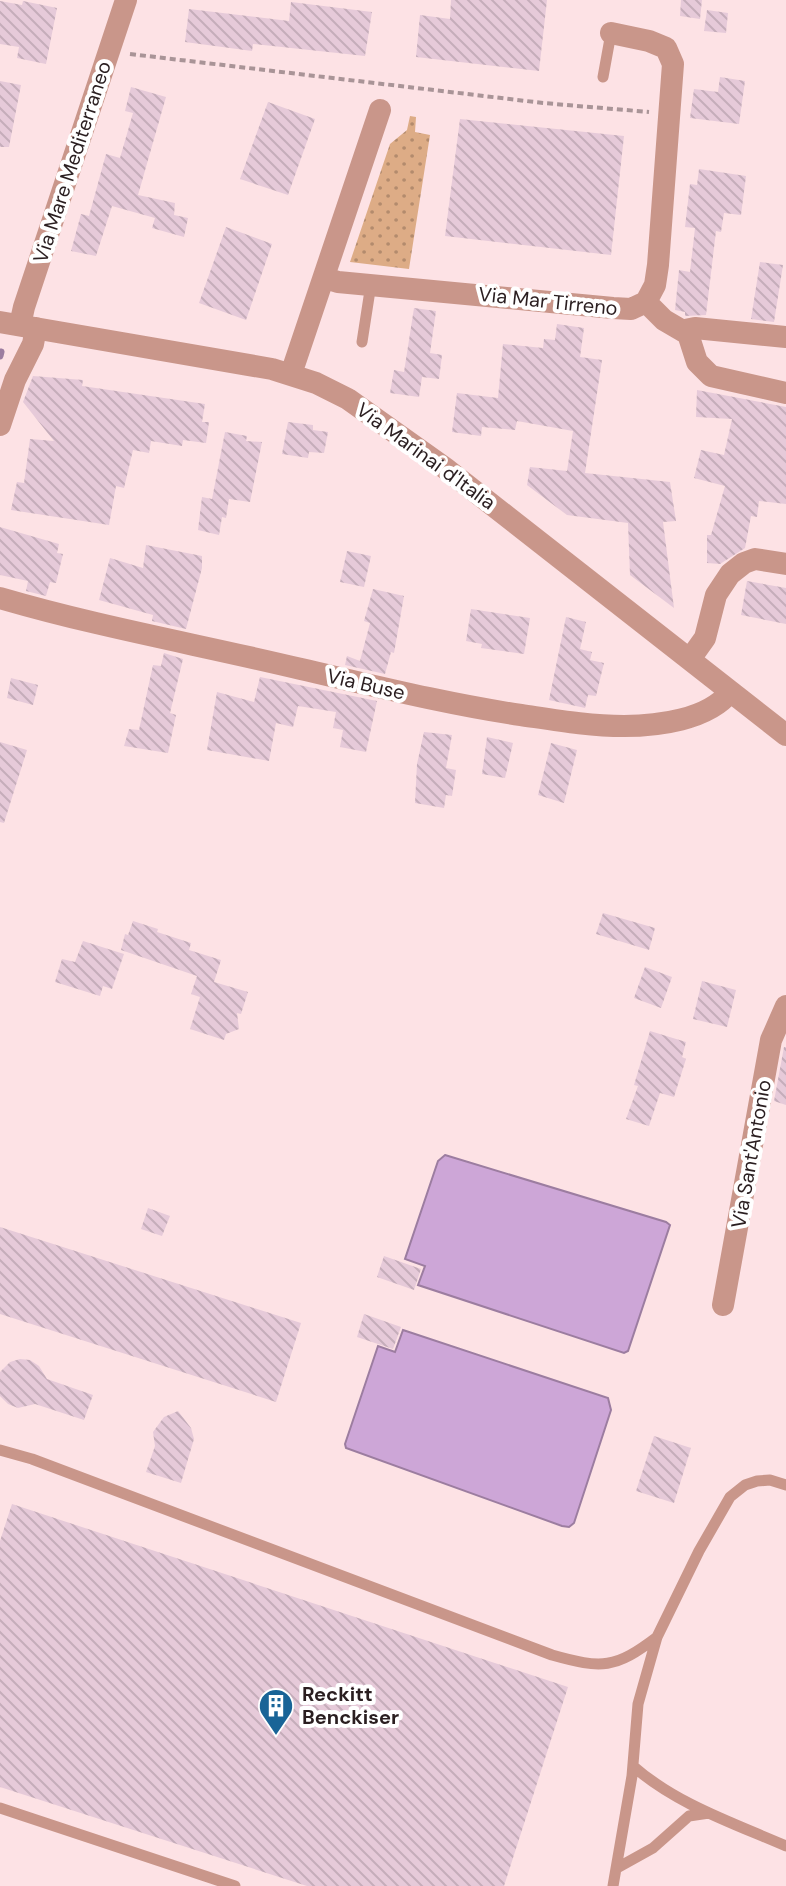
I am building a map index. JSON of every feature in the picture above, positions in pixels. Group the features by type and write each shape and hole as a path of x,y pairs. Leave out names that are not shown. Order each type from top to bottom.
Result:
{"street":[{"name":"Via Mare Mediterraneo","path":"0,425 15,380 33,344 19,325 24,307 126,0"},
{"name":"Via Mar Tirreno","path":"325,278 338,282 613,308 631,309 646,302 651,296 658,265 673,64 666,48 611,33"},
{"path":"291,374 380,110"},
{"path":"646,302 664,320 685,330 697,362 711,376 786,393"},
{"name":"Via Marinai d'Italia","path":"19,325 248,364 291,374 348,399 377,418 786,735"},
{"path":"685,330 695,328 786,337"},
{"path":"690,659 705,638 713,602 724,580 751,560 786,564"},
{"name":"Via Buse","path":"0,598 55,614 454,705 563,722 626,726 685,718 715,706 730,692"},
{"name":"Via Sant'Antonio","path":"723,1305 771,1040 786,1006"}],"lane":[{"path":"603,77 611,33"},
{"path":"362,342 371,284"},
{"path":"0,1450 32,1459 582,1664 609,1665 632,1656 657,1637"},
{"path":"613,1886 633,1766 638,1704 657,1637 730,1497 745,1485 757,1481 770,1480 786,1485"},
{"path":"633,1766 653,1783 709,1813 786,1846"},
{"path":"0,1808 235,1886"},
{"path":"617,1868 653,1848 689,1816 709,1813"}],"path":[{"path":"130,54 543,103 651,112"}],"shaded area":[{"path":"410,116 416,117 415,132 430,135 409,269 350,262 390,144 407,130"},
{"path":"445,1155 670,1225 628,1351 624,1353 418,1285 425,1266 405,1259 438,1161"},
{"path":"403,1330 608,1398 611,1410 574,1523 569,1527 562,1526 346,1448 378,1346 395,1352"}],"building":[{"path":"451,0 547,0 539,71 416,57 420,15 450,19"},
{"path":"681,0 702,0 700,19 680,16"},
{"path":"0,1 22,5 23,1 57,8 46,64 17,58 19,47 0,44"},
{"path":"291,2 372,12 365,56 253,44 252,51 185,42 189,9 289,21"},
{"path":"707,10 728,13 726,33 704,31"},
{"path":"720,77 745,81 739,124 690,118 694,89 718,92"},
{"path":"0,81 21,85 9,147 0,147"},
{"path":"131,87 166,97 138,195 175,203 174,215 188,218 184,237 152,228 155,218 112,206 96,256 71,251 81,214 89,216 106,154 120,158 133,113 125,111"},
{"path":"268,102 315,119 288,195 240,179"},
{"path":"460,119 624,136 611,255 445,236"},
{"path":"699,169 746,176 741,215 724,213 721,232 716,231 706,315 685,316 685,312 675,310 679,270 690,272 695,228 685,227 690,184 697,185"},
{"path":"226,227 272,244 246,320 199,303"},
{"path":"760,262 783,265 774,322 751,319"},
{"path":"414,308 436,311 430,353 442,355 439,379 422,377 419,397 390,393 394,370 404,372"},
{"path":"557,324 584,328 580,357 602,360 585,473 670,482 676,521 663,522 674,608 630,575 628,523 567,515 527,485 530,467 567,471 573,431 517,421 515,430 482,427 481,436 452,432 457,393 498,398 503,344 543,348 544,339 555,340"},
{"path":"33,376 83,380 82,386 205,404 202,422 209,422 206,443 183,440 182,446 151,441 149,453 133,450 124,488 116,486 109,525 11,510 17,482 24,483 30,439 54,441 23,402"},
{"path":"697,390 786,407 786,504 759,501 757,517 751,516 745,548 720,564 707,563 707,535 711,535 725,486 694,478 701,450 724,455 732,419 696,417"},
{"path":"288,422 313,425 313,430 328,432 324,453 309,452 308,458 282,454"},
{"path":"225,432 247,436 246,441 262,442 250,502 229,499 219,535 198,530 202,497 212,499"},
{"path":"0,527 59,544 57,553 63,554 56,583 50,582 46,596 26,591 28,581 0,575"},
{"path":"146,545 202,556 202,568 186,629 152,621 153,615 99,600 110,558 143,568"},
{"path":"347,551 371,556 364,587 340,582"},
{"path":"747,581 786,588 786,624 741,615"},
{"path":"373,589 404,596 394,653 391,652 385,674 345,665 347,656 360,661 370,623 364,621"},
{"path":"471,609 530,618 524,654 481,648 482,644 466,641"},
{"path":"566,617 586,622 580,649 592,652 590,660 604,663 596,696 588,695 585,708 549,700"},
{"path":"164,653 183,659 170,713 176,715 168,753 124,746 129,729 139,730 153,665 161,666"},
{"path":"260,677 377,701 366,752 340,747 343,730 333,728 336,712 298,706 293,727 276,723 269,761 207,750 217,692 254,702"},
{"path":"11,678 38,685 33,705 7,698"},
{"path":"424,732 452,735 446,768 456,770 452,796 446,795 444,808 415,803 417,764"},
{"path":"487,737 513,743 505,778 482,774"},
{"path":"0,742 27,750 4,823 0,822"},
{"path":"551,743 577,750 564,803 538,795"},
{"path":"603,913 655,928 649,950 596,934"},
{"path":"133,921 191,943 189,950 221,960 214,982 248,992 241,1014 237,1013 239,1029 226,1034 224,1040 190,1029 200,997 191,994 197,976 121,950 125,934 128,935"},
{"path":"83,941 124,954 112,989 103,986 100,996 55,982 62,959 75,962"},
{"path":"645,967 672,977 661,1008 634,998"},
{"path":"702,981 736,990 727,1027 693,1019"},
{"path":"650,1031 686,1042 682,1057 686,1059 674,1097 660,1093 649,1126 626,1119 638,1086 634,1085"},
{"path":"786,1047 786,1105 774,1101"},
{"path":"148,1208 170,1216 162,1236 141,1229"},
{"path":"0,1227 301,1323 276,1402 0,1314"},
{"path":"384,1256 421,1269 414,1290 377,1277"},
{"path":"364,1314 401,1327 393,1349 357,1337"},
{"path":"30,1360 39,1366 47,1379 93,1395 84,1420 35,1404 18,1408 8,1404 0,1396 0,1372 10,1362"},
{"path":"178,1411 191,1428 194,1439 181,1483 146,1472 155,1446 153,1432 164,1417"},
{"path":"654,1436 691,1448 674,1503 636,1491"},
{"name":"Reckitt Benckiser","path":"12,1504 568,1687 504,1886 307,1886 0,1787 0,1541"}],"waterway":[{"path":"0,356 1,352"}],"place":[{"name":"Reckitt Benckiser","path":"276,1737"}]}
